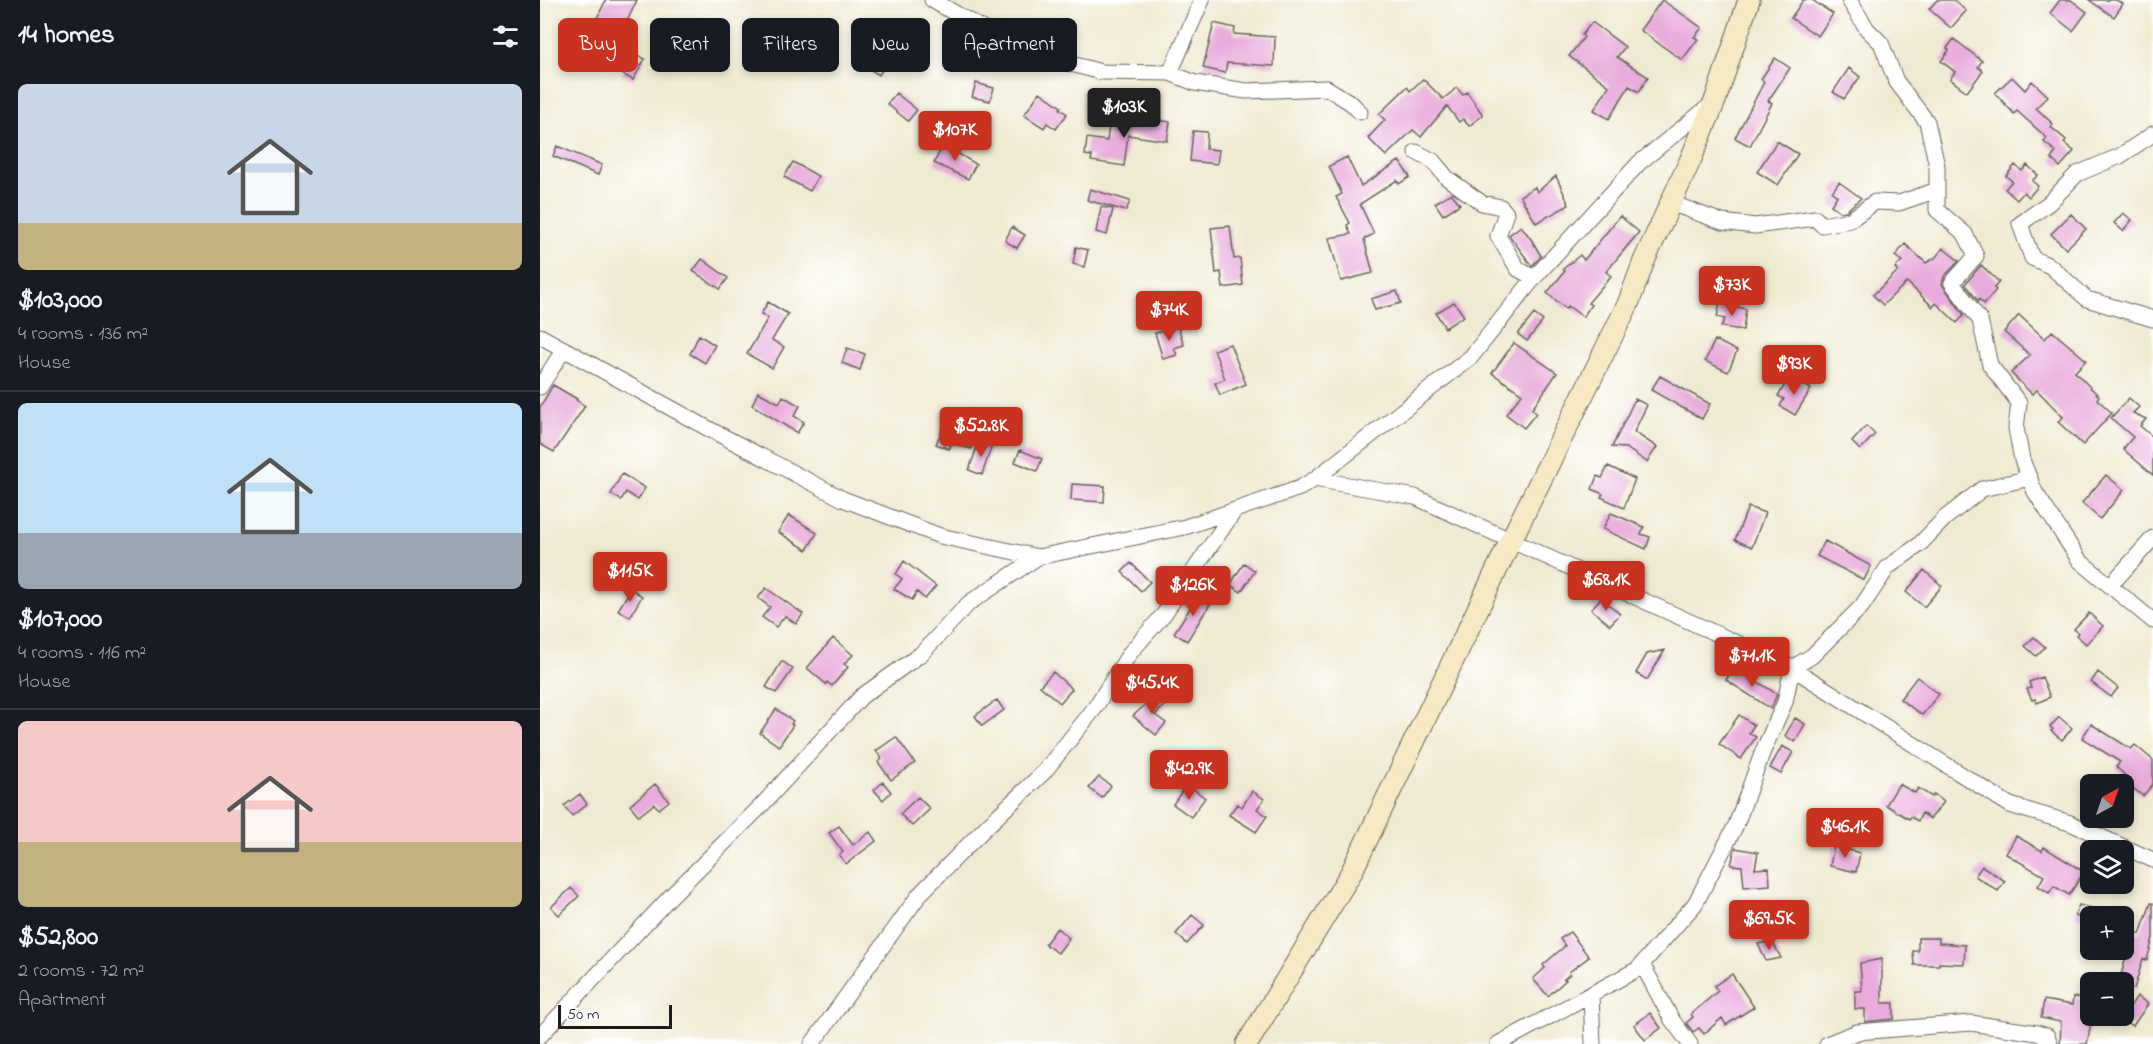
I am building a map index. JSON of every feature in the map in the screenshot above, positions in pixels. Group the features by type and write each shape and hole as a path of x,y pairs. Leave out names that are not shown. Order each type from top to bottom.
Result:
{"street":[{"path":"932,0 995,36 1053,59 1101,72 1170,72 1195,83 1246,91 1327,88 1360,111"},
{"path":"1170,72 1202,0"},
{"path":"1247,1044 1351,873 1511,540 1628,304 1644,261 1715,101 1749,0"},
{"path":"1849,0 1867,29 1881,43 1896,81 1926,122 1937,166 1937,210 1965,234 1976,256 1952,283 1980,320 1990,365 2019,403 2016,428 2022,460 2035,492 2080,561 2153,621"},
{"path":"542,1034 670,897 761,806 862,696 921,654 969,603 1038,557 1185,527 1300,488 1315,479 1472,357 1534,278 1640,163 1715,101"},
{"path":"2153,134 2120,156 2077,174 2049,203 2020,224 2032,258 2050,266 2087,298 2153,319"},
{"path":"1416,152 1433,161 1447,178 1482,203 1501,207 1506,213 1498,236 1518,269 1534,278"},
{"path":"1671,203 1722,222 1755,225 1815,218 1822,225 1850,220 1875,202 1899,203 1937,190"},
{"path":"540,336 709,429 843,499 940,536 1038,557"},
{"path":"540,387 564,349"},
{"path":"1498,1044 1638,969 1695,904 1736,825 1763,751 1785,702 1792,668 1812,656 1862,606 1888,567 1919,545 1945,518 1982,489 2030,478"},
{"path":"1315,479 1415,497 1511,540 1792,668 2010,805 2070,823 2153,860"},
{"path":"812,1044 921,894 1044,772 1094,709 1130,653 1164,614 1234,510"},
{"path":"2110,586 2153,538"},
{"path":"1642,964 1672,1020 1690,1044"},
{"path":"1591,994 1593,1044"},
{"path":"1827,1044 1857,1032 1971,1023 2037,1033 2048,1036 2050,1044"}],"building":[{"path":"606,0 637,0 628,18 597,18"},
{"path":"1662,0 1702,28 1694,37 1698,39 1682,60 1640,30"},
{"path":"1803,0 1812,0 1833,14 1818,36 1791,18"},
{"path":"1937,0 1954,0 1966,11 1951,28 1929,9"},
{"path":"2060,0 2071,0 2087,12 2073,31 2050,13"},
{"path":"2089,0 2116,0 2123,4 2114,17"},
{"path":"1592,22 1625,47 1617,57 1648,77 1639,92 1629,86 1609,119 1594,110 1609,86 1569,56"},
{"path":"1214,23 1235,28 1234,34 1275,37 1274,66 1227,63 1225,73 1203,68"},
{"path":"1954,39 1982,61 1978,67 1983,71 1967,92 1950,79 1955,72 1941,61"},
{"path":"638,55 645,59 638,71"},
{"path":"1775,58 1790,68 1768,101 1772,103 1750,146 1735,138 1764,82 1761,79"},
{"path":"1849,68 1860,77 1844,99 1833,92"},
{"path":"623,72 638,72 633,80 622,74"},
{"path":"2012,77 2025,90 2032,81 2048,96 2036,108 2053,124 2051,127 2066,140 2064,143 2074,151 2060,167 2051,159 2056,152 2044,142 2047,138 2017,111 2014,114 1995,93"},
{"path":"1423,79 1443,99 1457,88 1463,95 1467,92 1483,115 1469,126 1463,119 1459,122 1447,106 1421,137 1413,130 1386,156 1368,138 1385,120 1379,114 1407,87 1410,91"},
{"path":"976,83 994,88 990,101 972,97"},
{"path":"1040,92 1067,114 1056,129 1047,123 1044,128 1024,115"},
{"path":"896,93 917,110 908,121 887,104"},
{"path":"1141,117 1170,122 1167,141 1128,135 1124,166 1091,161 1092,156 1085,155 1087,138 1107,141 1110,119 1139,124"},
{"path":"1193,131 1207,132 1206,149 1219,150 1217,164 1190,161"},
{"path":"1777,141 1798,154 1778,185 1757,172"},
{"path":"943,145 976,164 968,179 934,163"},
{"path":"557,146 602,165 598,175 553,156"},
{"path":"1347,157 1361,186 1399,161 1410,177 1399,184 1397,180 1360,204 1374,234 1364,239 1373,273 1341,281 1329,238 1351,234 1347,225 1350,223 1336,197 1342,194 1329,166"},
{"path":"793,162 818,176 810,191 784,177"},
{"path":"2015,165 2022,171 2027,165 2038,175 2032,181 2038,186 2029,197 2024,192 2017,200 2005,189 2012,181 2006,176"},
{"path":"1556,176 1569,205 1536,223 1520,196 1535,187 1537,192"},
{"path":"1839,182 1861,198 1846,211 1841,212 1831,205 1837,196 1832,192"},
{"path":"1090,189 1130,201 1126,211 1087,200"},
{"path":"1451,193 1460,204 1443,215 1435,203"},
{"path":"1101,207 1113,209 1107,235 1096,232"},
{"path":"2123,213 2132,220 2123,231 2114,223"},
{"path":"2071,214 2086,229 2066,249 2051,234"},
{"path":"1620,216 1639,232 1606,272 1611,276 1588,303 1591,305 1583,317 1568,306 1566,309 1547,293 1565,271 1563,269 1580,255 1584,260"},
{"path":"1230,226 1234,259 1240,258 1243,285 1223,288 1221,272 1216,273 1211,228"},
{"path":"1521,226 1541,256 1532,266 1509,235"},
{"path":"1012,227 1025,235 1017,248 1005,241"},
{"path":"1905,244 1926,263 1935,258 1943,248 1959,261 1944,277 1942,284 1964,315 1957,323 1936,303 1933,307 1907,282 1883,305 1873,295 1898,271 1895,268 1902,261 1895,256"},
{"path":"1076,247 1088,250 1084,267 1073,264"},
{"path":"702,259 728,278 720,289 693,271"},
{"path":"1981,265 1999,282 1994,288 1996,290 1984,304 1979,299 1978,301 1965,284"},
{"path":"1397,291 1401,303 1375,310 1371,299"},
{"path":"768,302 788,314 772,340 784,347 772,368 747,354 768,318 761,314"},
{"path":"1454,302 1464,316 1445,328 1436,313"},
{"path":"1720,303 1746,309 1743,330 1721,327 1725,319 1717,317"},
{"path":"1534,314 1543,321 1527,341 1518,334"},
{"path":"2019,315 2045,339 2052,331 2086,360 2075,372 2112,413 2083,445 2058,422 2063,417 2037,390 2032,394 2011,373 2030,355 2004,332"},
{"path":"1178,327 1184,345 1174,348 1177,355 1163,359 1155,333"},
{"path":"699,335 715,345 705,363 690,354"},
{"path":"1715,340 1737,351 1728,372 1705,361"},
{"path":"1514,343 1557,373 1532,409 1536,413 1524,428 1506,414 1522,394 1492,373"},
{"path":"1230,344 1246,384 1220,395 1215,383 1225,379 1214,350"},
{"path":"847,348 865,354 860,370 842,363"},
{"path":"1660,376 1710,404 1702,419 1651,390"},
{"path":"1795,379 1811,389 1795,415 1780,406 1784,399 1778,396 1786,383 1791,386"},
{"path":"553,385 585,406 554,452 540,444 540,407"},
{"path":"758,392 779,403 783,396 800,406 794,416 804,422 797,433 752,405"},
{"path":"2129,398 2139,407 2133,413 2146,419 2140,426 2153,437 2153,475 2123,449 2133,437 2111,418"},
{"path":"1635,399 1647,405 1634,432 1657,447 1647,462 1626,448 1612,447"},
{"path":"950,412 981,426 971,449 952,443 949,449 936,444"},
{"path":"1866,426 1875,434 1860,450 1852,442"},
{"path":"979,441 992,445 982,475 969,470"},
{"path":"1020,450 1042,459 1037,471 1015,462"},
{"path":"1608,466 1635,479 1624,508 1601,497 1603,494 1592,489 1597,476 1602,478"},
{"path":"622,474 645,488 638,500 626,492 621,500 611,494"},
{"path":"2106,475 2124,490 2100,519 2082,503"},
{"path":"1072,484 1105,486 1104,502 1071,500"},
{"path":"1748,507 1765,513 1752,547 1735,540"},
{"path":"1611,513 1644,527 1641,534 1650,537 1646,549 1603,529"},
{"path":"789,515 817,533 807,550 778,532"},
{"path":"1825,541 1871,566 1864,580 1817,556"},
{"path":"904,561 936,586 925,599 917,592 912,600 894,589 902,579 896,574"},
{"path":"1131,563 1150,582 1141,591 1122,572"},
{"path":"1244,563 1255,571 1241,592 1230,585"},
{"path":"1924,570 1942,586 1924,607 1906,592"},
{"path":"766,588 803,614 796,624 785,616 776,627 762,617 770,607 758,598"},
{"path":"631,589 642,596 630,617 618,610"},
{"path":"1199,594 1212,601 1187,641 1174,633"},
{"path":"1601,598 1620,614 1610,625 1591,609"},
{"path":"2089,613 2103,626 2086,644 2076,635 2078,633 2074,629"},
{"path":"2034,637 2045,647 2036,656 2025,646"},
{"path":"833,638 853,655 844,664 848,667 832,686 827,682 826,684 807,668"},
{"path":"1665,650 1647,680 1636,673 1647,654"},
{"path":"782,661 793,669 776,693 766,687"},
{"path":"1734,667 1777,694 1771,709 1726,680"},
{"path":"1053,672 1072,689 1060,703 1040,686"},
{"path":"2098,672 2118,688 2111,697 2091,682"},
{"path":"1917,677 1939,694 1922,715 1900,699"},
{"path":"2042,677 2050,697 2037,703 2035,699 2032,700 2027,689 2031,688 2029,682"},
{"path":"1157,694 1166,704 1155,715 1166,723 1156,735 1133,716"},
{"path":"997,700 1004,710 982,726 975,716"},
{"path":"776,709 793,721 791,724 793,725 779,746 760,733"},
{"path":"1739,715 1754,725 1749,733 1756,737 1741,759 1719,744"},
{"path":"2059,717 2072,728 2062,740 2051,731 2053,729 2050,727"},
{"path":"1795,718 1805,724 1795,742 1785,736"},
{"path":"2091,724 2131,749 2135,745 2153,760 2153,784 2143,796 2134,789 2134,774 2124,774 2116,767 2120,762 2082,738"},
{"path":"896,737 915,763 891,780 878,762 882,759 876,751"},
{"path":"1782,746 1793,752 1781,774 1770,768"},
{"path":"1099,777 1111,786 1102,798 1089,788"},
{"path":"883,782 891,792 883,800 874,790"},
{"path":"655,784 669,801 659,809 654,804 639,816 630,805"},
{"path":"1187,784 1205,798 1191,817 1173,804"},
{"path":"1899,784 1915,793 1918,788 1932,797 1934,794 1944,802 1930,819 1922,813 1918,821 1911,817 1909,819 1886,805"},
{"path":"1252,791 1264,799 1257,809 1267,816 1256,832 1229,815 1237,804 1242,807"},
{"path":"580,794 587,804 572,816 564,806"},
{"path":"918,797 930,809 912,826 900,814"},
{"path":"839,826 853,845 870,832 876,841 846,864 839,855 843,852 829,833"},
{"path":"2016,836 2042,851 2044,847 2080,870 2080,878 2069,895 2054,886 2049,893 2038,886 2044,876 2006,854"},
{"path":"1834,846 1860,853 1856,872 1830,866"},
{"path":"1735,848 1758,852 1755,869 1769,868 1770,885 1744,887 1742,866 1731,865"},
{"path":"1982,866 2005,881 1998,891 1975,876"},
{"path":"571,888 579,896 559,915 551,907"},
{"path":"2151,903 2153,903 2153,938 2147,960 2143,959 2134,989 2134,972 2122,972 2125,960 2134,960 2134,932 2140,934"},
{"path":"2079,905 2083,906 2080,906 2080,918 2075,916"},
{"path":"1192,915 1204,925 1187,944 1176,934"},
{"path":"1057,928 1069,938 1058,953 1045,944"},
{"path":"1570,932 1589,957 1569,972 1570,974 1564,979 1566,980 1548,996 1533,979 1545,968 1543,965 1565,946 1560,939"},
{"path":"1918,938 1939,938 1939,943 1965,945 1964,964 1914,965 1913,951 1918,951"},
{"path":"1772,941 1781,958 1766,961 1758,944"},
{"path":"1882,959 1882,1003 1894,1003 1894,1019 1865,1022 1865,1009 1855,1009 1855,991 1862,991 1860,963"},
{"path":"1732,974 1754,1007 1726,1025 1722,1018 1704,1034 1699,1028 1693,1032 1686,1023 1693,1017 1691,1014 1718,991 1714,986"},
{"path":"2137,996 2148,1004 2134,1025 2134,1001"},
{"path":"2073,997 2080,998 2080,1026 2090,1026 2087,1044 2060,1044 2061,1022 2041,1018 2044,1000 2072,1005"},
{"path":"1650,1013 1661,1028 1645,1040 1634,1025"}]}
